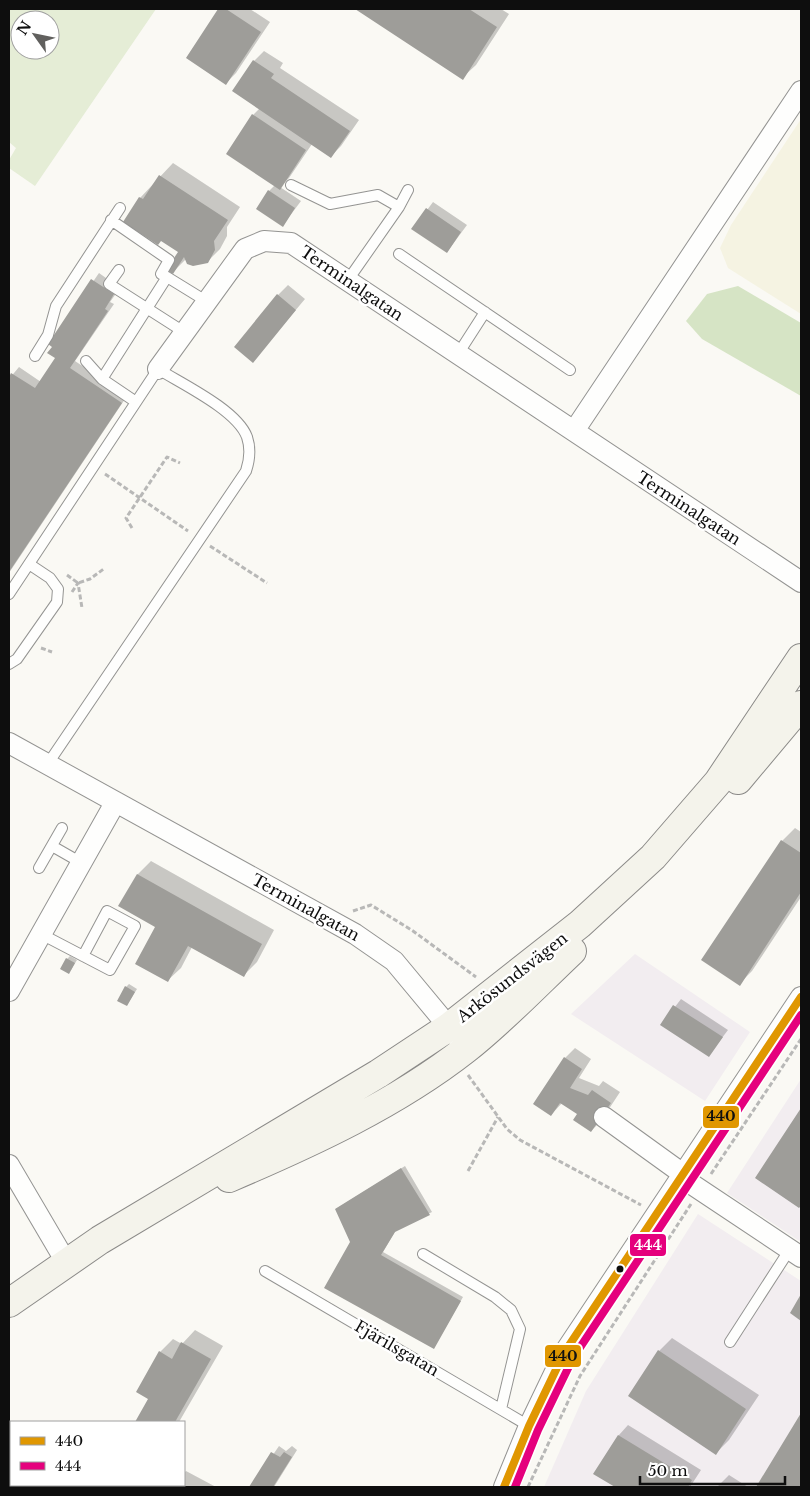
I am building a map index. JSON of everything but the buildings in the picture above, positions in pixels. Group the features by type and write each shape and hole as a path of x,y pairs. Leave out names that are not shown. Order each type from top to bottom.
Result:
{"main road":[{"name":"Arkösundsvägen","path":"9,1303 66,1262 249,1149 378,1074 449,1027 486,1000 580,924 653,857 718,782 801,658"},
{"name":"Arkösundsvägen","path":"148,1212 270,1160 343,1126 412,1086 466,1061 495,1025 625,899 748,770 801,705"}],"street":[{"path":"574,432 801,91"},
{"name":"Terminalgatan","path":"158,369 244,248 264,241 291,243 801,582"},
{"name":"Terminalgatan","path":"9,743 333,922 394,961 449,1027 466,1061"},
{"path":"9,991 80,862 115,803"},
{"path":"504,1487 529,1426 564,1353 801,997"},
{"path":"604,1117 700,1190 796,1253"},
{"path":"9,1165 66,1262"}],"lane":[{"path":"291,185 330,204 378,195 399,206"},
{"path":"348,280 408,190"},
{"path":"35,356 48,335 56,306 120,208"},
{"path":"111,220 170,261 161,274 206,301"},
{"path":"399,254 570,370"},
{"path":"119,270 109,284 184,332"},
{"path":"102,379 167,277"},
{"path":"458,354 486,312"},
{"path":"86,361 102,379 136,402"},
{"path":"46,765 246,471 251,454 247,436 239,424 223,410 158,369"},
{"name":"Terminalgatan","path":"9,594 158,369"},
{"path":"9,664 17,658 56,602 58,589 54,583 50,578 29,564"},
{"path":"39,868 62,828"},
{"path":"52,846 80,862"},
{"path":"41,934 83,956 110,970 135,926 106,911 83,956"},
{"path":"730,1342 796,1253"},
{"path":"423,1254 495,1297 511,1310 520,1329 501,1409"},
{"name":"Fjärilsgatan","path":"265,1271 529,1426"}],"path":[{"path":"132,528 126,518 167,457 180,463"},
{"path":"93,466 200,540 267,583"},
{"path":"64,573 78,583 90,579 105,568"},
{"path":"333,922 358,908 371,905 413,931 478,979 486,1000"},
{"path":"528,1487 580,1376 700,1190 801,1039"},
{"path":"466,1061 498,1116 507,1129 520,1140 657,1214"},
{"path":"468,1171 498,1116"}],"shaded area":[{"path":"801,119 801,314 728,268 720,248 731,225"},
{"path":"635,954 750,1032 705,1101 571,1014"},
{"path":"801,1079 801,1242 727,1193"},
{"path":"698,1214 801,1281 801,1487 544,1487 586,1391"}],"green space":[{"path":"9,9 156,9 35,186 9,168 9,160 16,148 9,142"},
{"path":"738,286 801,323 801,396 702,339 686,321 707,294"}],"transit line":[{"name":"440","path":"504,1487 529,1426 564,1353 801,997"},
{"name":"444","path":"515,1487 538,1430 573,1358 801,1015"}]}
